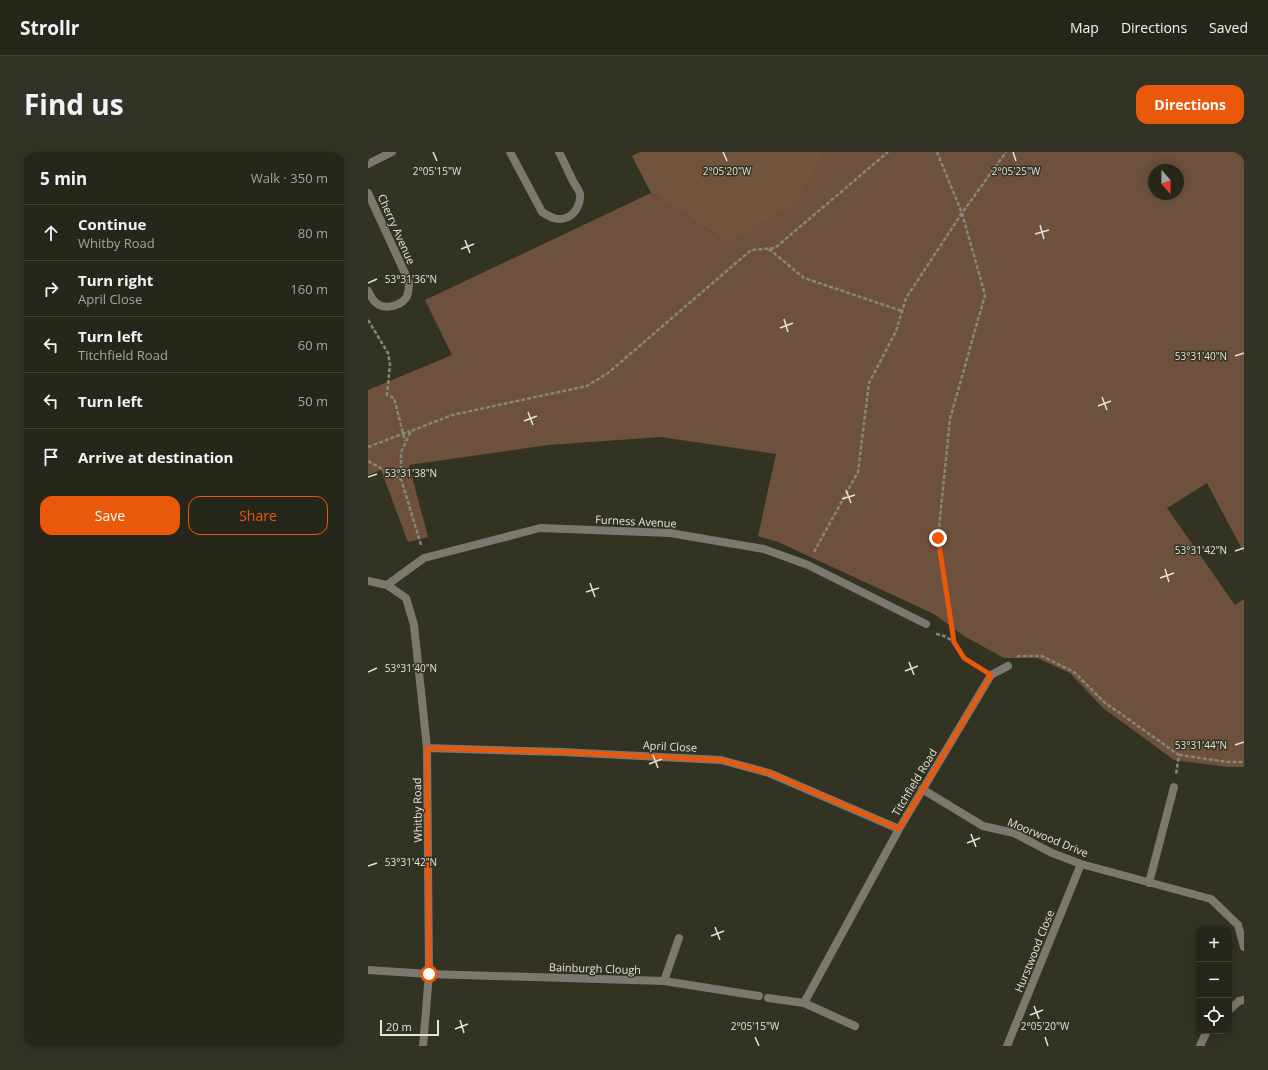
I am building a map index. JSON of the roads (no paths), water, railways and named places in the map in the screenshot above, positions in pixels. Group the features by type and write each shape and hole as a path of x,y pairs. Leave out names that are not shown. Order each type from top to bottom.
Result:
{"street":[{"path":"368,164 392,152"},
{"path":"510,152 542,212 555,219 561,219 573,214 577,209 580,202 580,194 559,152"},
{"name":"Cherry Avenue","path":"368,192 409,282 409,287 406,298 402,302 388,307 376,303 368,291"},
{"name":"Furness Avenue","path":"387,585 424,558 540,528 670,533 764,549 808,565 926,624"},
{"path":"368,581 387,585"},
{"name":"Whitby Road","path":"387,585 406,598 414,625 427,748 429,974 423,1046"},
{"name":"Titchfield Road","path":"804,1003 899,829 991,675 1008,666"},
{"name":"April Close","path":"427,748 562,752 721,760 770,773 899,829"},
{"path":"1149,883 1174,787"},
{"name":"Moorwood Drive","path":"922,789 983,826 1014,833 1052,853 1081,864 1211,900 1238,925 1244,947"},
{"name":"Hurstwood Close","path":"1008,1046 1081,864"},
{"path":"664,981 679,938"},
{"name":"Bainburgh Clough","path":"368,970 429,974 664,981 759,996"},
{"path":"768,998 804,1003 855,1026"},
{"path":"1232,1007 1239,1001 1244,1000"},
{"path":"1200,1046 1206,1034"}]}
